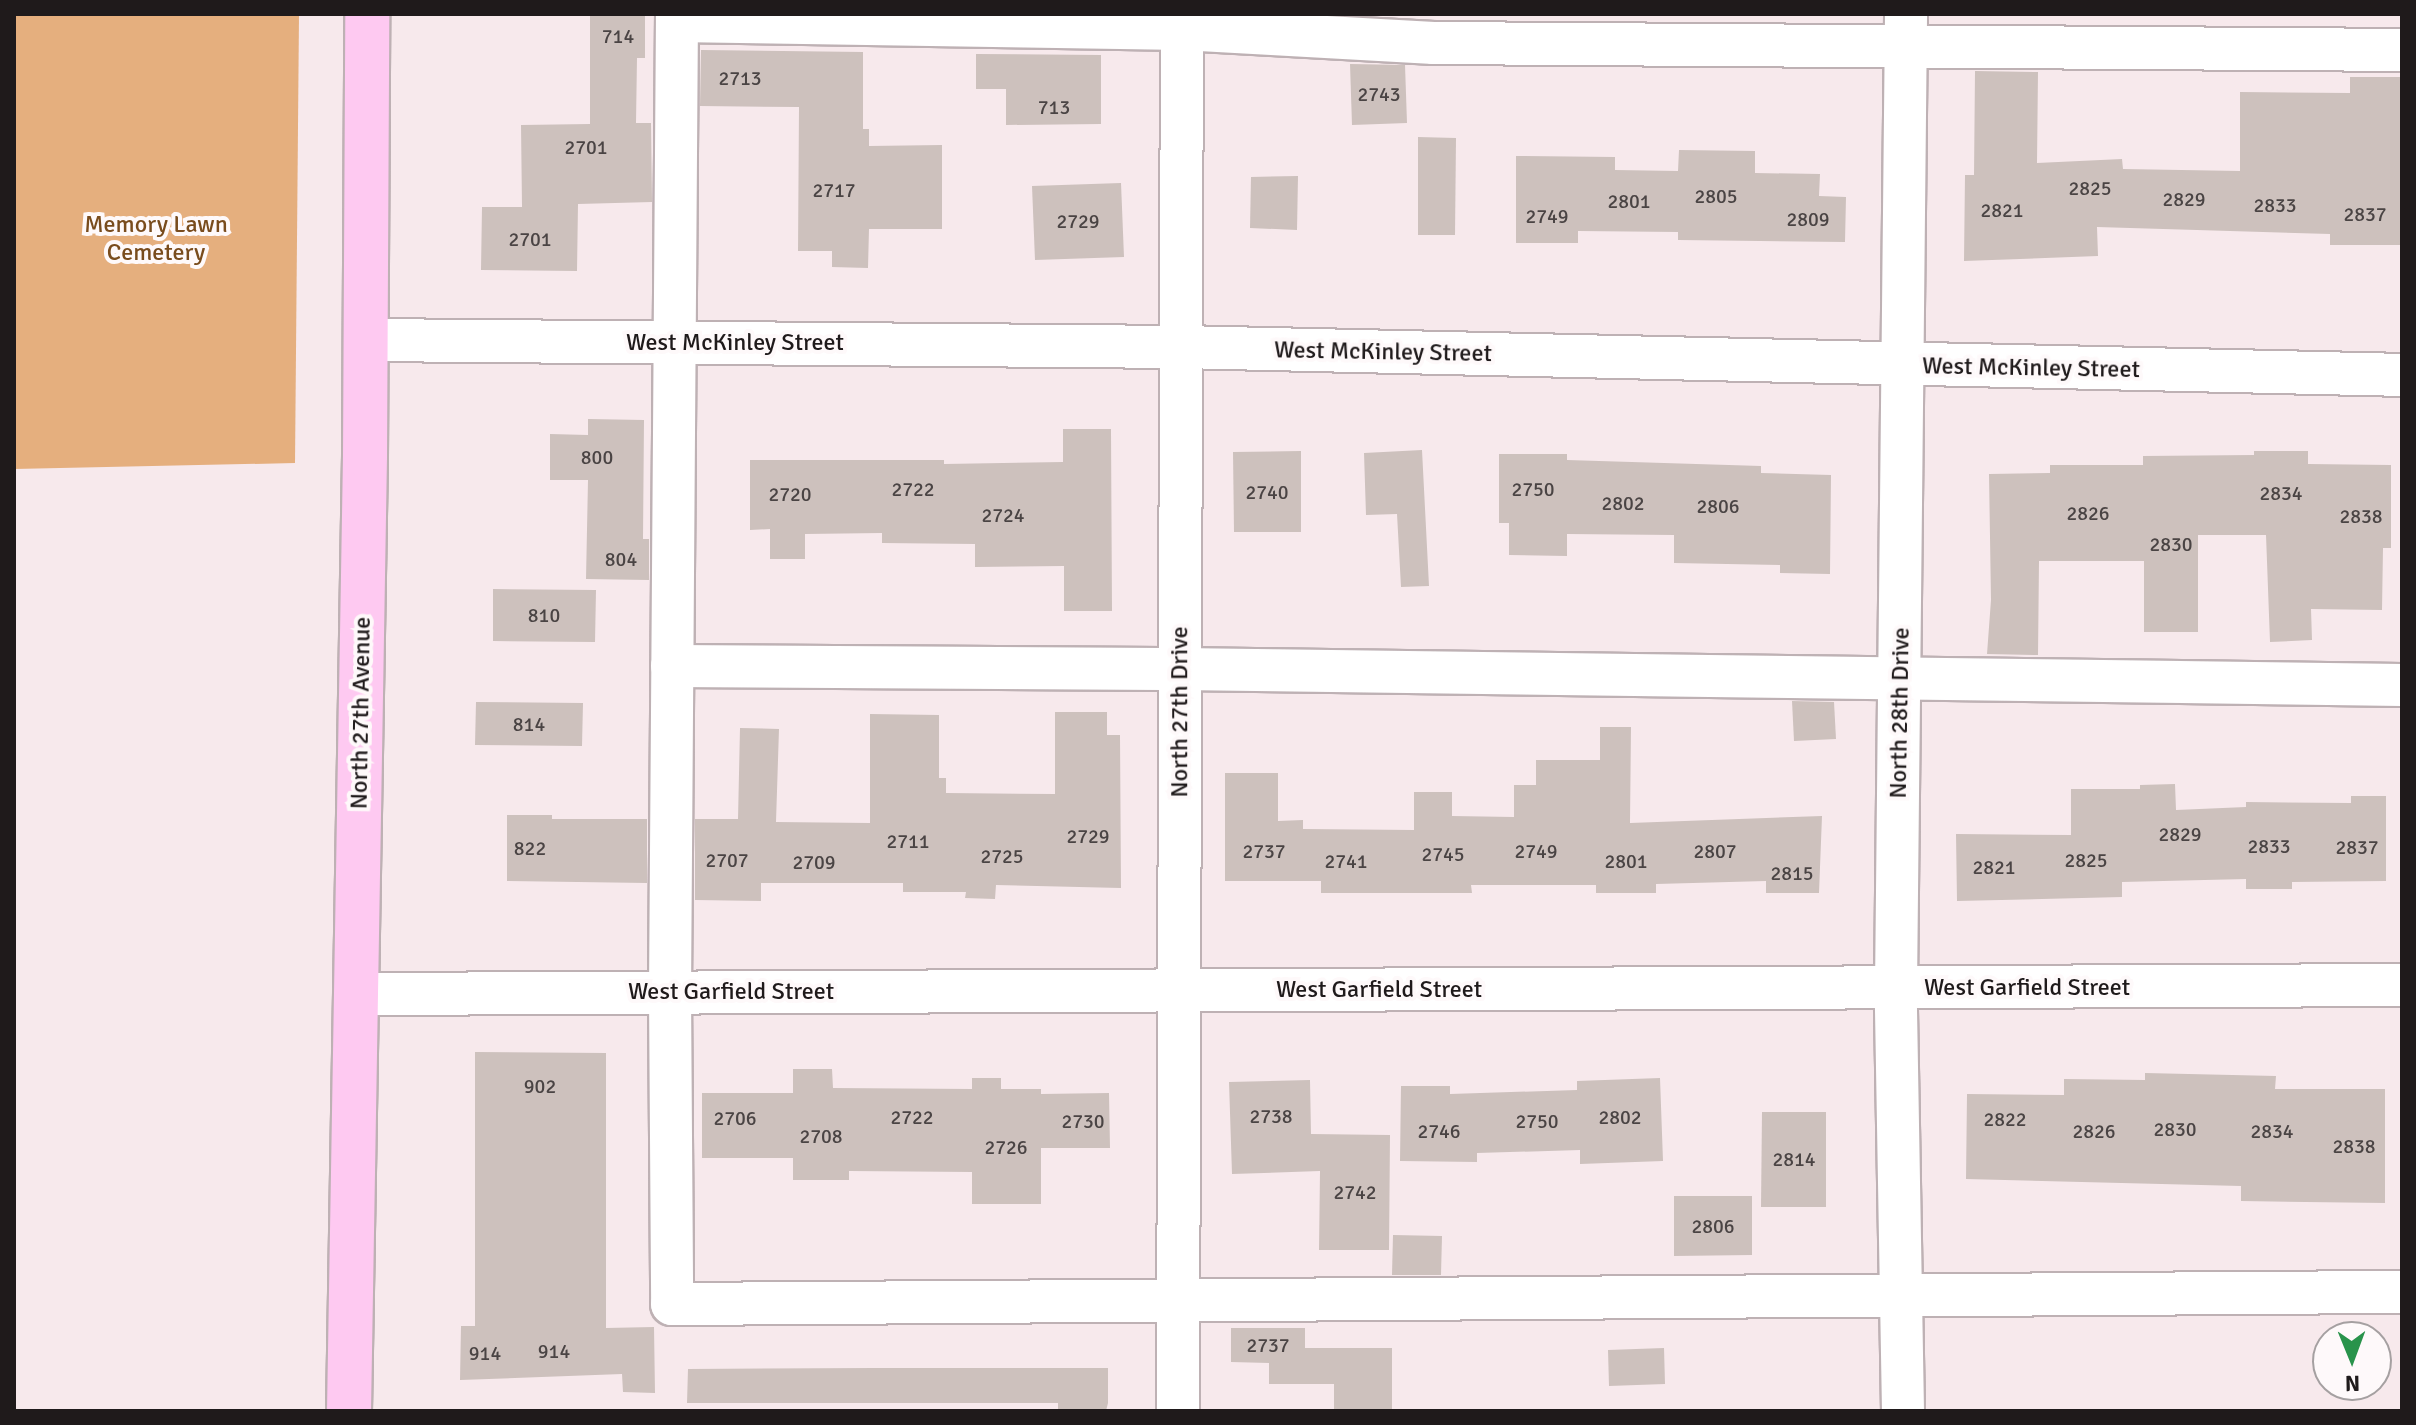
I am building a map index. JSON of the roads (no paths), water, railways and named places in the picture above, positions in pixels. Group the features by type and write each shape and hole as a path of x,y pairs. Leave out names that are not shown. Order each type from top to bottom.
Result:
{"main road":[{"name":"North 27th Avenue","path":"349,1411 367,14"}],"street":[{"path":"2402,50 1906,29 1434,43 1182,22 677,17 670,993 672,1304 2402,1292"},
{"name":"North 27th Drive","path":"1178,1411 1182,22"},
{"name":"North 28th Drive","path":"1903,1411 1896,989 1906,29"},
{"name":"West McKinley Street","path":"365,340 1181,347 2402,375"},
{"path":"672,666 1180,669 1900,681 2402,685"},
{"name":"West Garfield Street","path":"356,994 2402,985"}],"park label":[{"name":"Memory Lawn Cemetery","path":"156,239"}]}
